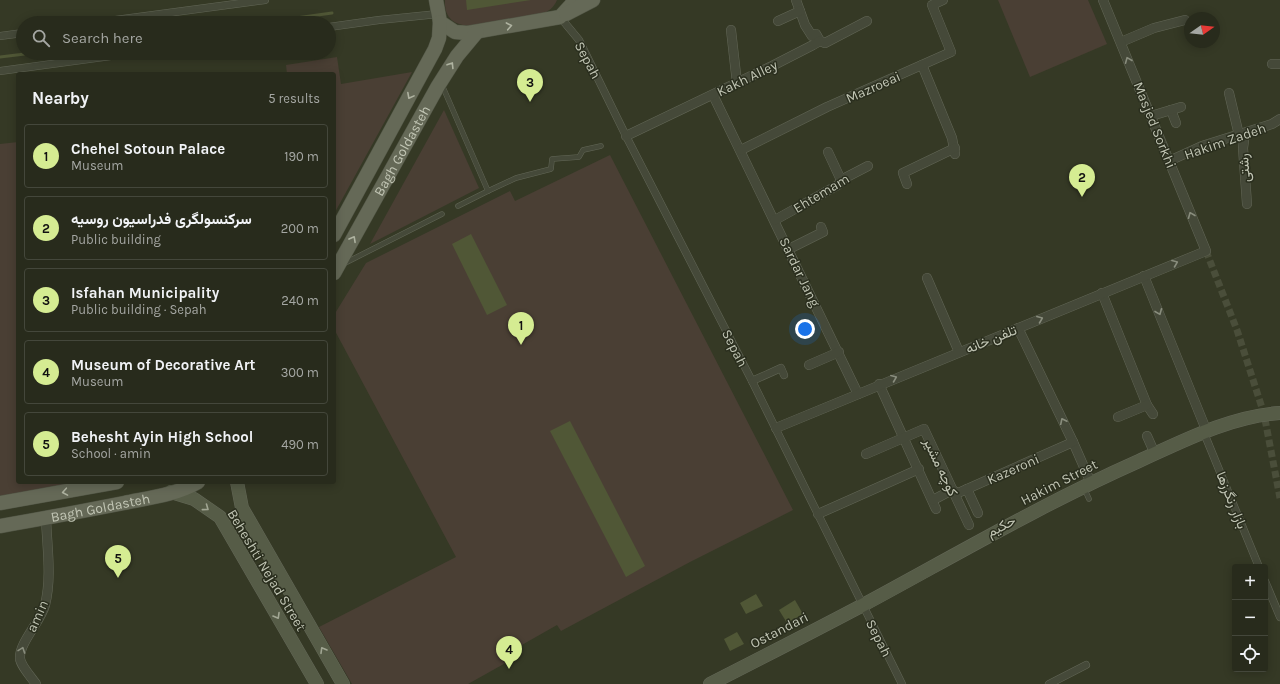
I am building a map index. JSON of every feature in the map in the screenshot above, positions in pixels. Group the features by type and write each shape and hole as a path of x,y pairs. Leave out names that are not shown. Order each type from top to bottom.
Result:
{"main road":[{"name":"Bagh Goldasteh","path":"336,231 435,49 439,38 439,18 436,0"},
{"path":"542,20 557,13 563,0"},
{"path":"560,17 574,0"},
{"path":"439,18 455,32 476,32 560,17 593,0"},
{"name":"Bagh Goldasteh","path":"336,270 440,82 457,56 476,32"},
{"path":"396,121 412,131"},
{"name":"Hakim Street","path":"861,603 1088,482 1154,452 1205,431 1264,414 1280,413"},
{"name":"Bagh Goldasteh","path":"0,503 106,484"},
{"name":"Bagh Goldasteh","path":"0,526 171,492 194,484"},
{"name":"Beheshti Nejad Street","path":"237,484 242,508 343,684"},
{"name":"Beheshti Nejad Street","path":"171,492 194,499 220,518 316,684"},
{"name":"Ostandari","path":"707,683 861,603"}],"street":[{"path":"145,16 265,0"},
{"path":"796,0 812,36 816,34 820,42"},
{"name":"Mazroeai","path":"741,150 827,107 951,52 932,5 943,0"},
{"name":"Masjed Sorkhi","path":"1103,0 1206,251"},
{"path":"778,21 800,11"},
{"path":"336,26 408,16 439,18"},
{"name":"Sepah","path":"560,17 579,40 626,136 776,428 902,684"},
{"path":"1120,42 1154,28 1184,20"},
{"name":"Kakh Alley","path":"626,136 737,84 820,42 825,43 867,21"},
{"path":"731,30 737,84"},
{"path":"851,30 856,38"},
{"path":"0,36 16,34"},
{"path":"0,71 81,60"},
{"path":"907,184 903,173 955,151 952,138 922,65"},
{"name":"رشتی","path":"1229,93 1242,134 1247,204"},
{"name":"Sardar Jang","path":"713,95 775,220 858,394"},
{"path":"1151,116 1181,107"},
{"path":"1171,110 1176,123"},
{"name":"Hakim Zadeh","path":"1169,161 1202,146 1272,124 1280,119"},
{"path":"828,152 841,180"},
{"name":"Ehtemam","path":"775,220 838,185 841,180 868,166"},
{"path":"789,249 823,232 821,227"},
{"name":"تلفن خانه","path":"776,428 879,384 1206,251"},
{"path":"1144,276 1205,431"},
{"path":"927,278 959,352"},
{"path":"1102,293 1146,405 1153,414"},
{"path":"1018,328 1073,442 1088,482"},
{"path":"809,365 839,352"},
{"path":"752,381 781,368 784,375"},
{"path":"879,384 935,504 952,490"},
{"path":"1118,417 1146,405"},
{"name":"كوچه مشير","path":"904,437 924,429 969,525"},
{"name":"بازار رنگرزها","path":"1205,431 1258,564"},
{"path":"1147,436 1154,452"},
{"path":"866,454 904,437"},
{"name":"Kazeroni","path":"952,490 958,493 1073,442"},
{"path":"818,514 919,469"},
{"path":"967,489 978,513"},
{"name":"amin","path":"36,684 21,662 20,657 26,640 32,632 45,607 49,585 46,518"},
{"path":"1268,588 1280,617"},
{"path":"1049,684 1086,665"}],"lane":[{"path":"440,82 488,191"},
{"path":"458,206 516,178 550,169 552,159 579,157 583,150 601,146"},
{"path":"336,270 442,214"},
{"path":"1205,431 1228,421 1263,411 1280,410"},
{"path":"1088,482 1089,499"}],"shaded area":[{"path":"445,0 557,0 552,8 543,14 470,26 459,24 451,19 446,11"},
{"path":"466,0 531,0 467,10"},
{"path":"998,0 1088,0 1107,44 1030,77"},
{"path":"336,57 341,84 412,72 336,210 336,72 287,72 286,65 318,60 336,60"},
{"path":"444,110 479,188 370,244"},
{"path":"16,142 16,484 70,484 0,498 0,144"},
{"path":"610,155 793,510 690,562 561,631 557,625 513,650 516,657 468,684 352,684 319,627 456,557 336,333 336,312 366,263 510,191 515,201"},
{"path":"471,234 507,305 487,315 452,244"},
{"path":"570,421 645,566 626,577 550,431"},
{"path":"756,594 763,606 746,614 740,603"},
{"path":"795,600 803,614 787,623 779,610"},
{"path":"737,632 744,644 730,651 724,639"}],"waterway":[{"path":"310,16 332,13"},
{"path":"0,57 16,55"}],"tunnel":[{"path":"1206,251 1237,330 1264,414 1280,498"}],"place":[{"name":"Isfahan Municipality","path":"530,102"},
{"name":"سرکنسولگری فدراسیون روسیه","path":"1082,197"},
{"name":"Chehel Sotoun Palace","path":"521,345"},
{"name":"Behesht Ayin High School","path":"118,578"},
{"name":"Museum of Decorative Art","path":"509,669"}]}
